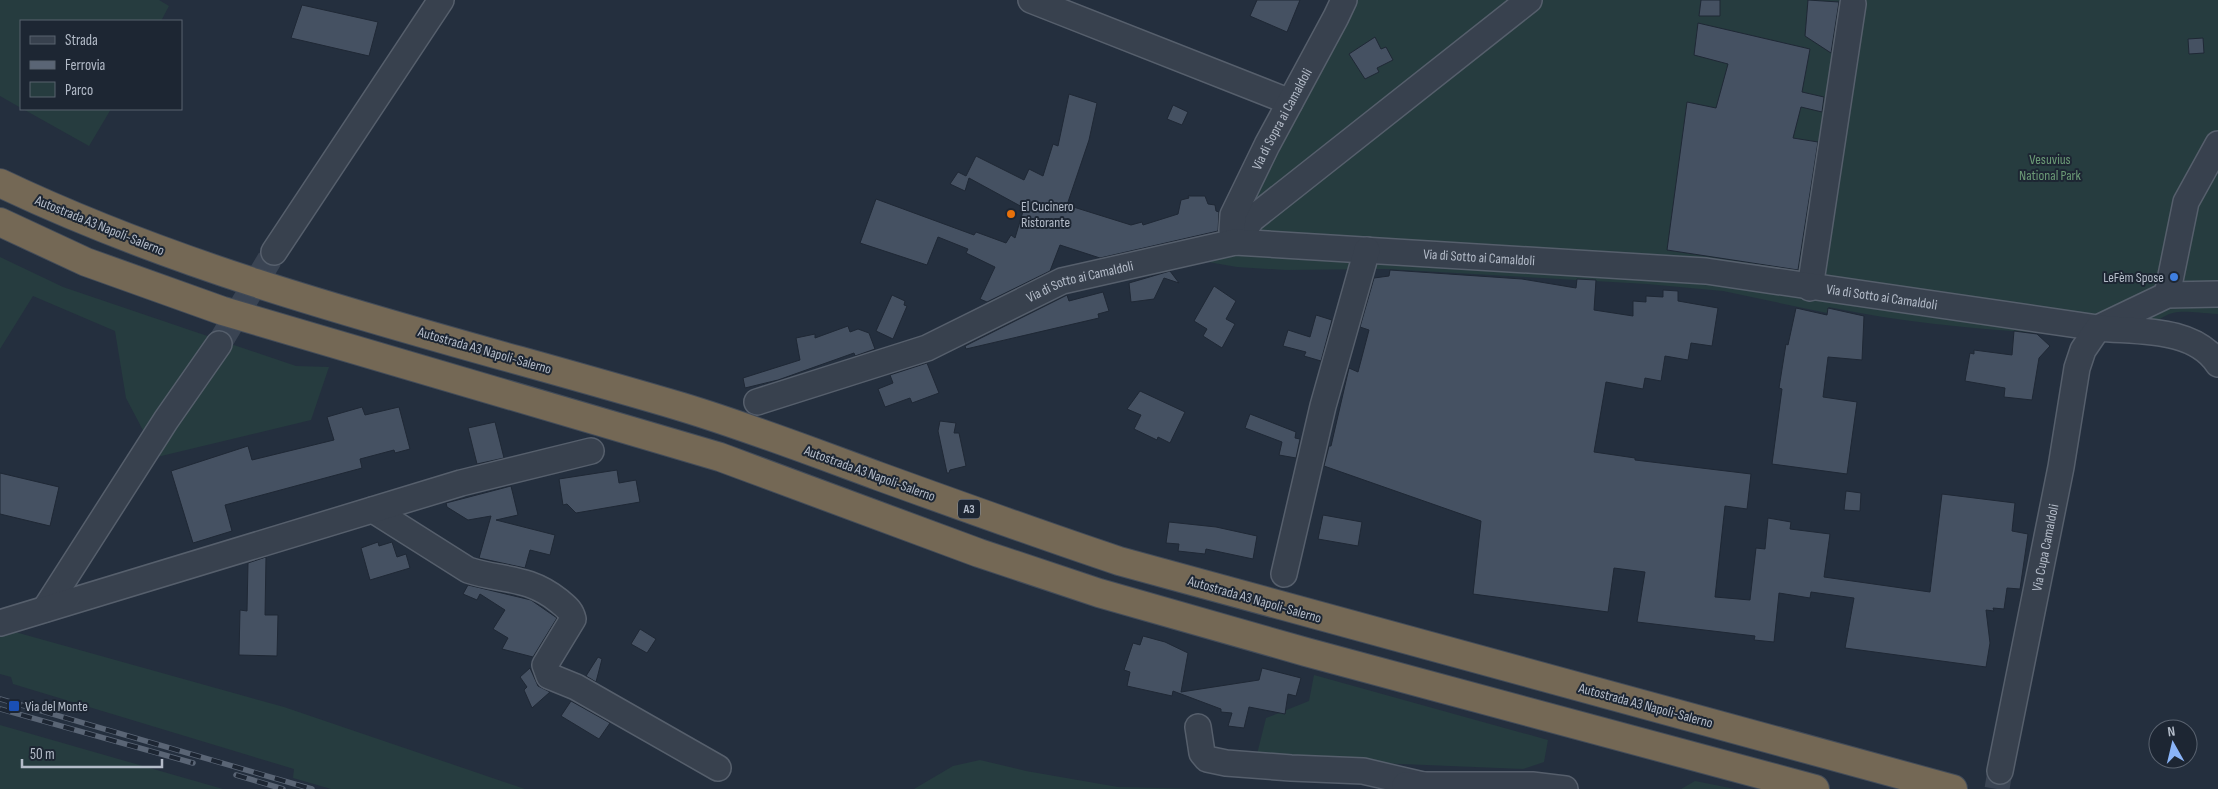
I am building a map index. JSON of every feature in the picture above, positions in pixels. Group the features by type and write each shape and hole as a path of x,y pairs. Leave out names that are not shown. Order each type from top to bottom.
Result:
{"highway":[{"name":"Autostrada A3 Napoli-Salerno","path":"0,183 66,214 228,274 686,408 788,442 1010,524 1119,561 1953,789"},
{"path":"0,222 86,262 223,311 720,457 979,553 1099,593 1306,652 1815,789"}],"street":[{"path":"274,252 441,0"},
{"path":"1031,0 1290,102"},
{"name":"Via di Sopra ai Camaldoli","path":"1235,242 1232,230 1233,215 1344,0"},
{"path":"1235,242 1252,219 1529,0"},
{"path":"1810,288 1853,4"},
{"path":"2167,296 2186,202 2218,144"},
{"name":"Via di Sotto ai Camaldoli","path":"758,402 927,348 1062,281 1235,242 1706,271 1810,288 2098,328 2178,336 2210,352 2218,364"},
{"path":"1284,574 1323,406 1367,250"},
{"path":"2098,328 2167,296 2218,294"},
{"name":"Via Cupa Camaldoli","path":"2000,771 2061,467 2077,368 2083,350 2098,328"},
{"path":"45,609 166,420 219,344"},
{"path":"10,620 460,483 591,451"},
{"path":"373,510 468,570 518,579 546,590 571,611 574,619 545,665 549,676 576,687 718,768"},
{"path":"1198,727 1202,753 1207,758 1226,763 1281,768 1363,771 1423,785"},
{"path":"1350,785 1532,785 1565,789"}],"green space":[{"path":"0,0 159,0 169,6 162,20 20,20 20,107 0,96"},
{"name":"Vesuvius National Park","path":"1331,0 2218,0 2218,314 2175,312 2159,320 2142,338 2063,334 1946,325 1829,307 1827,313 1723,291 1647,284 1386,269 1286,270 1237,267 1208,262 1221,228"},
{"path":"25,110 110,110 89,146"},
{"path":"0,257 63,287 296,366 329,367 311,420 157,457 126,398 115,331 33,296 0,349"},
{"path":"8,630 284,707 525,789 331,789 293,778 294,769 13,684 11,677 0,674 0,631"},
{"path":"1314,675 1548,740 1544,762 1523,769 1256,758 1266,718 1309,701"},
{"path":"0,725 223,789 0,789"},
{"path":"980,760 1026,771 1118,787 1200,789 914,789 953,766"},
{"path":"1695,781 1735,789 1681,789"}],"building":[{"path":"1257,0 1300,0 1287,32 1250,16"},
{"path":"1701,0 1720,0 1720,16 1699,16"},
{"path":"1808,0 1839,2 1831,53 1805,36"},
{"path":"302,5 378,22 369,56 291,38"},
{"path":"1698,23 1810,49 1802,92 1824,97 1822,112 1801,107 1793,138 1818,142 1798,270 1667,250 1687,102 1716,108 1728,64 1694,55"},
{"path":"1375,37 1381,49 1386,47 1393,60 1377,68 1379,72 1365,79 1349,54"},
{"path":"2203,38 2204,53 2189,54 2188,39"},
{"path":"1069,94 1097,103 1089,140 1067,205 1131,225 1142,222 1143,225 1178,214 1181,200 1189,198 1188,196 1205,196 1208,204 1215,205 1216,211 1219,212 1218,231 1100,258 1060,245 1050,271 987,302 980,299 995,267 966,253 968,249 938,237 927,265 860,243 876,199 974,235 976,232 1006,243 1011,235 1015,238 1024,208 969,178 965,191 950,184 958,172 966,176 976,156 1024,180 1029,169 1043,176 1053,144 1058,146"},
{"path":"1173,105 1188,112 1182,125 1167,119"},
{"path":"1390,270 1522,279 1576,288 1577,279 1596,280 1594,310 1633,316 1633,301 1646,302 1646,296 1663,297 1663,290 1678,291 1678,301 1718,308 1712,346 1691,343 1688,360 1665,356 1661,381 1645,378 1643,389 1606,382 1594,452 1635,458 1635,460 1751,474 1747,509 1725,506 1715,597 1750,600 1756,548 1765,549 1768,518 1791,522 1790,529 1830,534 1824,577 1930,592 1942,494 2015,503 2012,531 2028,534 2020,589 2007,588 2004,609 1993,608 1994,611 1986,610 1990,643 1986,667 1845,648 1854,598 1811,592 1810,598 1779,593 1774,642 1754,640 1755,636 1637,622 1645,572 1614,568 1608,612 1473,594 1481,521 1324,466 1329,446 1331,446 1349,368 1358,372 1369,330 1360,327 1374,278 1389,276"},
{"path":"1170,271 1179,283 1164,278 1154,299 1131,302 1129,283"},
{"path":"1214,286 1236,301 1226,319 1235,324 1222,348 1203,336 1207,329 1194,321"},
{"path":"1103,292 1109,311 1098,314 1099,318 966,349 965,346 1067,295 1069,301"},
{"path":"892,295 905,301 904,305 907,306 893,339 876,331"},
{"path":"1796,308 1827,315 1828,308 1864,316 1862,360 1828,357 1823,397 1857,402 1847,474 1772,464 1782,389 1779,388 1786,344 1788,345"},
{"path":"1316,315 1332,320 1321,361 1304,356 1306,352 1283,346 1288,330 1310,337"},
{"path":"848,326 850,332 858,329 869,333 875,349 855,356 854,353 778,380 745,388 743,378 800,360 796,338 815,334 815,338"},
{"path":"2014,331 2037,334 2050,346 2039,358 2032,400 2004,397 2005,388 1965,381 1970,353 1974,354 1974,350 2012,355"},
{"path":"927,363 939,393 912,403 910,398 885,407 878,389 893,383 890,375"},
{"path":"1140,391 1185,412 1170,443 1158,437 1157,440 1134,429 1141,415 1127,409"},
{"path":"362,407 365,415 399,407 410,449 395,453 394,450 360,459 362,468 225,505 232,531 193,543 171,471 248,446 252,460 334,440 327,417"},
{"path":"1250,414 1296,432 1295,438 1300,439 1296,458 1279,455 1282,442 1245,428"},
{"path":"940,421 956,423 954,433 959,433 966,466 950,470 949,473 947,473 938,431"},
{"path":"495,422 504,458 477,464 468,428"},
{"path":"617,470 619,483 636,480 640,502 576,513 567,504 563,505 559,479"},
{"path":"0,473 59,487 50,526 0,514"},
{"path":"511,486 518,515 496,520 555,535 550,555 530,550 525,568 479,558 491,516 468,520 447,507 446,503"},
{"path":"1846,491 1861,493 1860,511 1844,510"},
{"path":"1323,515 1362,522 1358,546 1318,539"},
{"path":"1169,522 1216,527 1257,536 1253,559 1206,549 1205,554 1178,551 1179,544 1166,543"},
{"path":"378,542 379,546 392,542 397,557 406,554 410,568 370,580 361,548"},
{"path":"266,557 265,615 278,615 277,656 239,655 240,610 247,611 248,563"},
{"path":"468,585 531,600 557,618 533,657 502,649 508,638 493,629 505,610 480,594 477,600 463,594"},
{"path":"640,629 656,639 647,653 631,644"},
{"path":"1143,636 1165,642 1188,653 1181,692 1259,680 1262,668 1301,678 1296,696 1288,694 1285,714 1249,707 1244,728 1228,726 1232,713 1221,712 1221,709 1173,691 1172,696 1127,686 1130,672 1124,670 1133,643 1140,645"},
{"path":"598,657 602,659 596,682 586,676"},
{"path":"530,668 538,686 550,692 532,708 524,690 527,687 520,677"},
{"path":"571,701 610,723 599,739 561,716"}],"tunnel":[{"path":"219,344 274,252"},
{"path":"1997,789 2000,771"}],"railway":[{"path":"0,699 312,789"},
{"path":"0,709 193,763"},
{"path":"236,775 283,789"}],"place":[{"name":"El Cucinero Ristorante","path":"1011,214"},
{"name":"LeFèm Spose","path":"2174,277"},
{"name":"Via del Monte","path":"14,706"}]}
